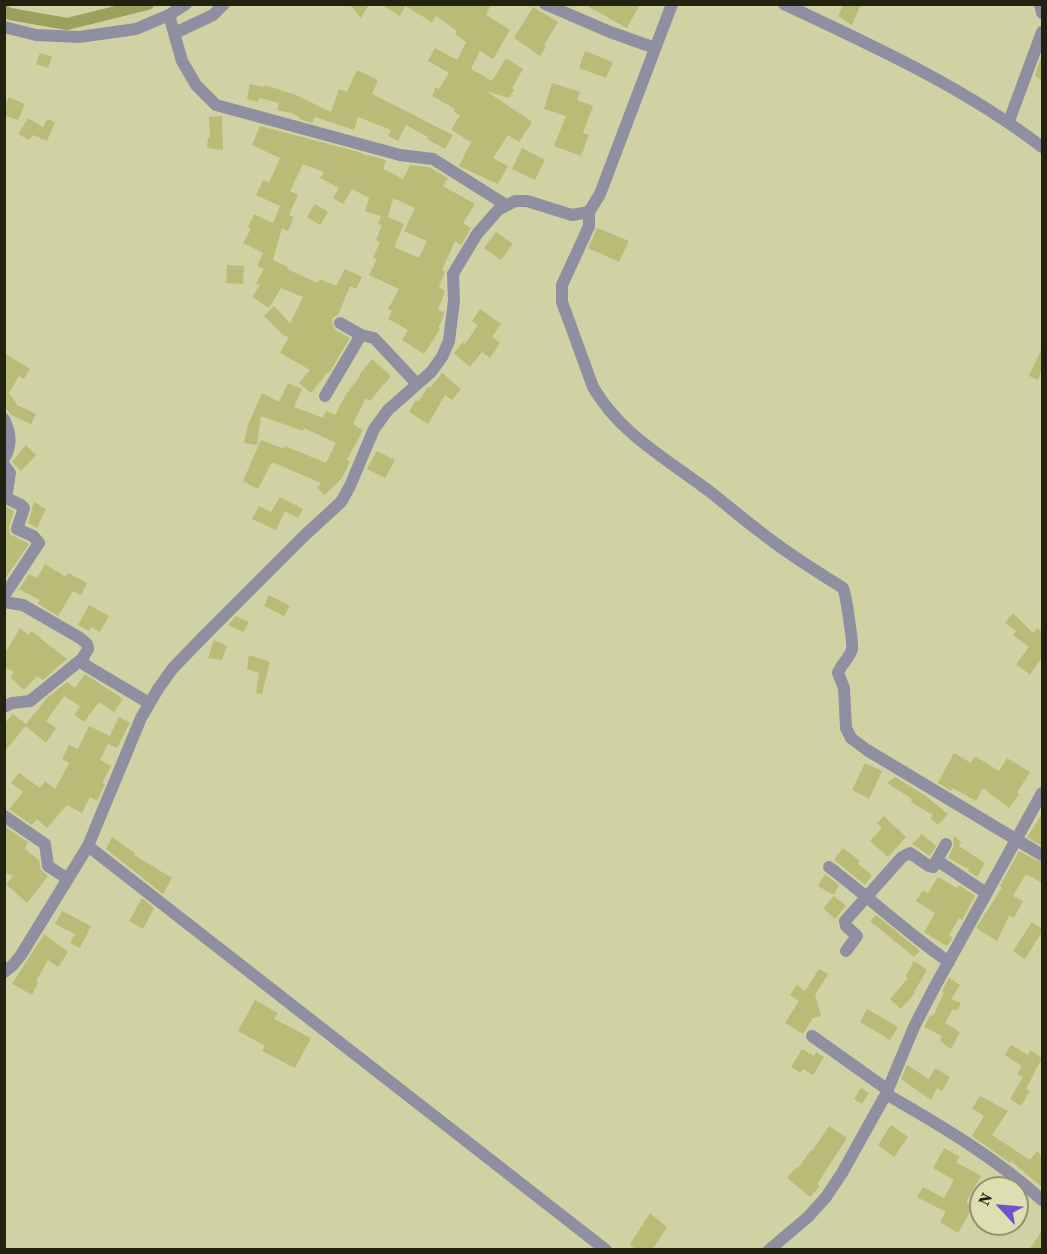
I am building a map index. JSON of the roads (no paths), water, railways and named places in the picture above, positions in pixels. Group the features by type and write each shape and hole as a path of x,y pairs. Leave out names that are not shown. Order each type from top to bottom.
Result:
{"street":[{"path":"4,27 36,35 79,36 136,29 169,15 186,4"},
{"path":"175,33 213,15 224,4"},
{"path":"545,4 610,32 655,48"},
{"path":"672,4 600,194 589,212 589,226 562,285 562,302 593,387 624,428 765,536 843,588 852,644 849,657 841,664 838,673 844,688 846,728 851,738 867,750 1042,855"},
{"path":"784,4 892,55 1009,121 1042,147"},
{"path":"1040,4 1042,13"},
{"path":"169,15 182,61 196,85 216,105 400,155 433,159 506,205"},
{"path":"1009,121 1042,32"},
{"path":"7,966 68,879 88,846 137,727 149,703 173,668 304,536 341,502 374,429 388,410 431,372 442,357 449,341 454,301 453,274 477,234 498,210 516,201 527,201 572,215 589,212"},
{"path":"340,323 361,335 374,338 417,384"},
{"path":"325,396 361,335"},
{"path":"4,419 9,431 10,447 4,459"},
{"path":"4,465 10,473 6,498 24,508 16,527 33,536 39,543 4,596"},
{"path":"4,602 23,604 80,638 87,644 88,649 82,659 30,701 12,703 4,707"},
{"path":"82,659 89,667 149,703"},
{"path":"769,1250 808,1217 826,1197 842,1173 887,1092 914,1027 1042,793"},
{"path":"4,816 45,844 48,866 68,879"},
{"path":"846,951 857,936 846,926 845,921 907,853 931,867 938,861 946,844"},
{"path":"88,846 606,1250"},
{"path":"938,861 986,892"},
{"path":"829,867 867,896 915,938 949,962"},
{"path":"812,1036 887,1092 1014,1176 1042,1200"}],"waterway":[{"path":"4,11 67,24 148,4"}]}
